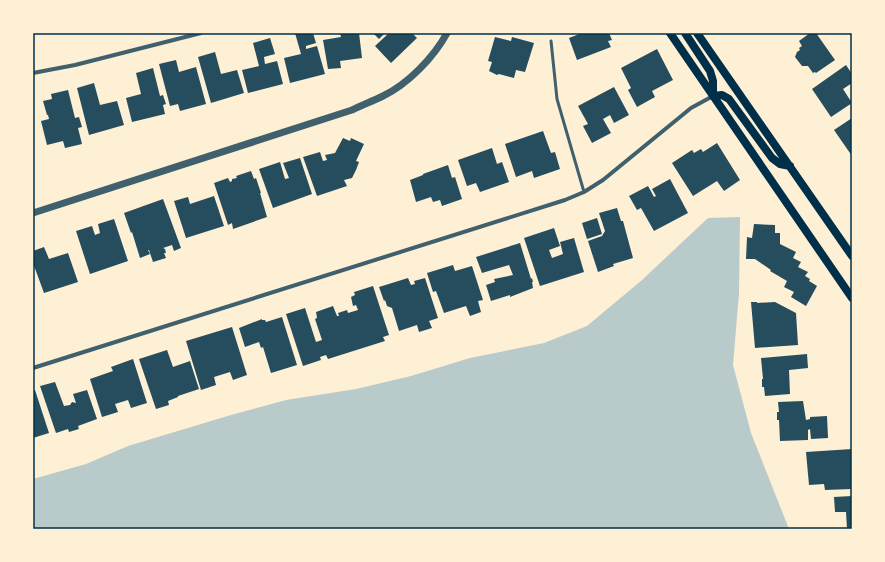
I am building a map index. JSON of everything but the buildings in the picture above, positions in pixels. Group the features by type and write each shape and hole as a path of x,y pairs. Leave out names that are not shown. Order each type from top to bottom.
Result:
{"main road":[{"path":"670,33 852,298"},
{"path":"685,33 710,71 713,81 713,96"},
{"path":"697,33 852,256"},
{"path":"713,96 722,95 729,99 772,158 780,164 790,166"}],"street":[{"path":"33,73 75,65 201,33"},
{"path":"33,213 352,110 384,96 416,74 441,45 446,33"},
{"path":"33,368 565,200 584,192 603,180 691,108 713,96"}],"lane":[{"path":"551,40 557,99 584,192"}],"shaded area":[{"path":"740,217 739,293 733,365 751,433 789,529 33,529 33,479 86,464 128,446 286,400 356,389 411,376 470,358 544,343 587,326 642,280 708,218"}]}
